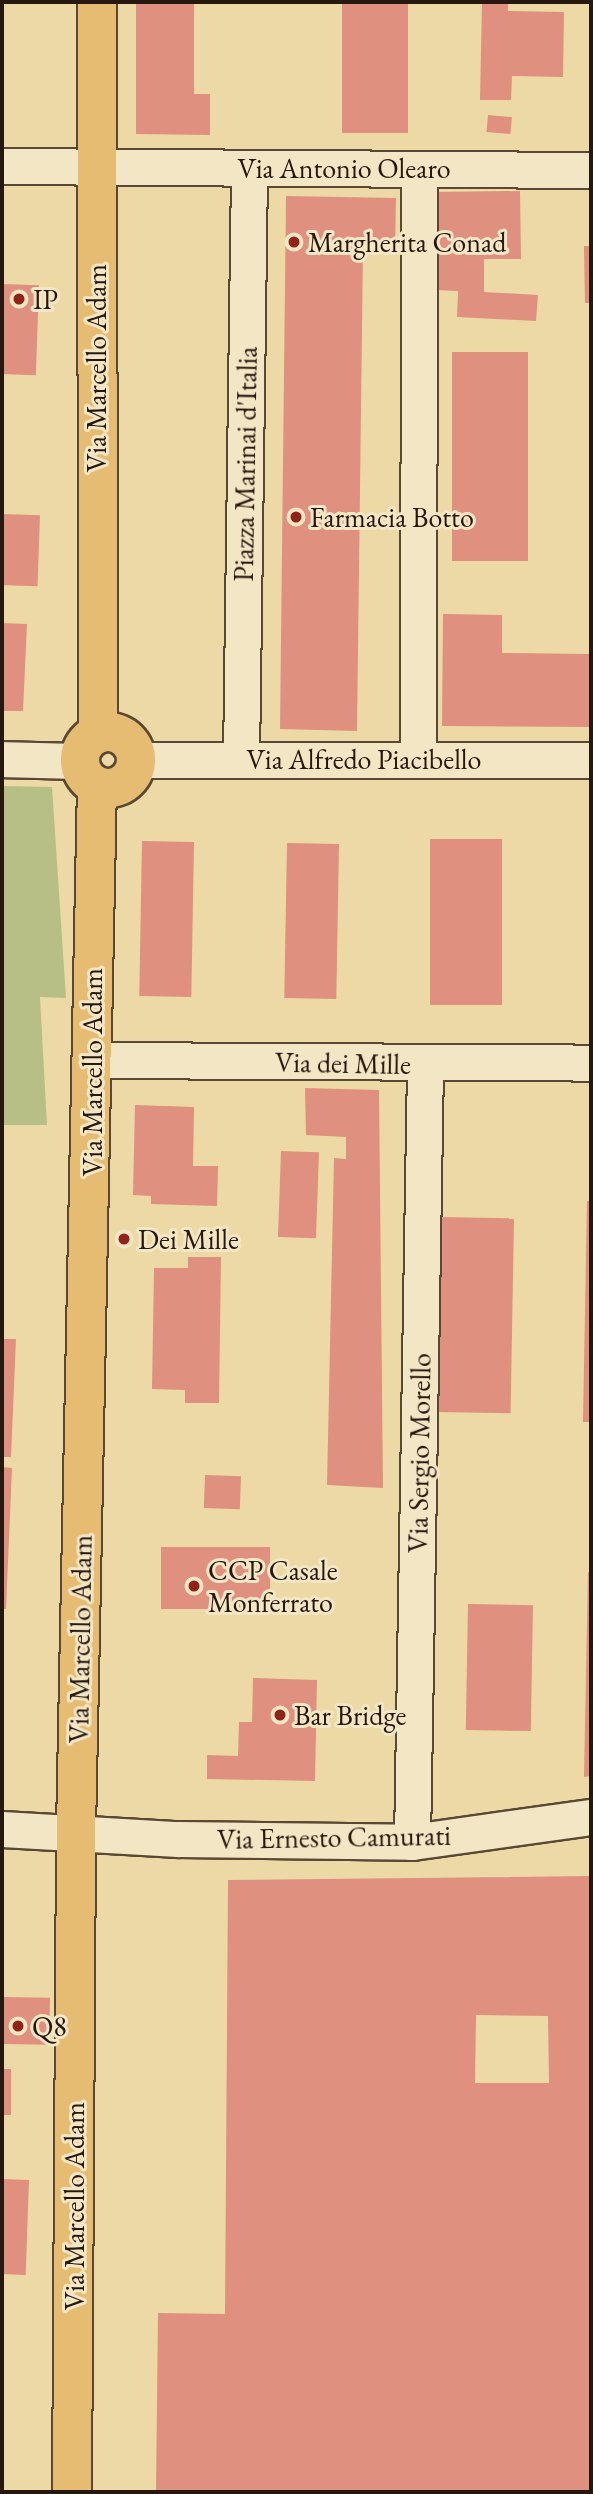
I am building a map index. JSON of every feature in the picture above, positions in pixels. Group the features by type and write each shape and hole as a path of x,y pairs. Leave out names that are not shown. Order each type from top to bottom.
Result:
{"main road":[{"name":"Via Marcello Adam","path":"72,2492 76,1830 94,1060 92,760 97,2"},
{"path":"92,760 124,783 136,760"}],"street":[{"name":"Via Antonio Olearo","path":"2,166 591,170"},
{"name":"Piazza Marinai d'Italia","path":"241,759 249,168"},
{"path":"418,759 419,169"},
{"path":"2,759 92,760"},
{"name":"Via Alfredo Piacibello","path":"136,760 591,760"},
{"name":"Via dei Mille","path":"94,1060 591,1063"},
{"name":"Via Sergio Morello","path":"412,1842 425,1063"},
{"name":"Via Ernesto Camurati","path":"2,1829 76,1830 178,1839 412,1842 591,1817"}],"green space":[{"path":"2,786 52,787 66,998 40,997 47,1125 2,1125"}],"building":[{"path":"136,2 194,2 194,94 210,94 210,135 136,134"},
{"path":"342,2 408,2 408,133 342,133"},
{"path":"482,2 508,2 508,11 564,12 563,77 512,76 511,100 480,100"},
{"path":"488,115 512,117 510,134 487,132"},
{"path":"520,191 521,259 484,259 484,292 538,295 536,321 457,317 458,291 436,290 434,192"},
{"path":"286,196 396,198 395,248 363,247 357,731 280,729"},
{"path":"584,246 591,246 591,303 585,303"},
{"path":"2,284 39,285 36,375 2,374"},
{"path":"452,352 528,352 528,561 452,561"},
{"path":"2,514 40,515 37,586 2,585"},
{"path":"443,614 502,615 502,653 591,654 591,727 442,726"},
{"path":"2,623 27,624 23,711 2,711"},
{"path":"430,839 502,839 502,1005 430,1005"},
{"path":"142,841 194,842 191,997 139,996"},
{"path":"287,843 339,844 336,999 284,998"},
{"path":"305,1088 379,1090 383,1488 327,1485 334,1158 346,1159 346,1137 306,1135"},
{"path":"135,1105 194,1107 193,1166 218,1166 217,1206 151,1204 151,1196 133,1195"},
{"path":"281,1151 319,1152 316,1238 278,1237"},
{"path":"587,1201 591,1201 591,1422 583,1422"},
{"path":"439,1217 514,1218 511,1413 436,1412"},
{"path":"188,1257 221,1257 219,1403 185,1403 185,1390 152,1389 154,1268 188,1268"},
{"path":"2,1339 16,1339 11,1457 2,1457"},
{"path":"2,1467 12,1468 6,1609 2,1609"},
{"path":"205,1475 241,1476 240,1509 204,1508"},
{"path":"161,1547 270,1547 270,1609 161,1609"},
{"path":"588,1572 591,1573 591,1776 584,1777"},
{"path":"468,1604 533,1605 531,1731 466,1730"},
{"path":"253,1678 317,1680 315,1781 207,1779 207,1755 238,1756 239,1722 252,1722"},
{"path":"591,1876 591,2492 156,2492 158,2313 225,2314 228,1880","holes":["476,2015 548,2016 549,2083 475,2083"]},
{"path":"2,1997 50,1998 49,2045 2,2044"},
{"path":"2,2069 11,2069 11,2115 2,2115"},
{"path":"2,2179 29,2180 26,2275 2,2274"}],"place":[{"name":"Margherita Conad","path":"294,242"},
{"name":"IP","path":"19,299"},
{"name":"Farmacia Botto","path":"296,517"},
{"name":"Dei Mille","path":"124,1239"},
{"name":"CCP Casale Monferrato","path":"194,1586"},
{"name":"Bar Bridge","path":"280,1715"},
{"name":"Q8","path":"18,2026"}]}
